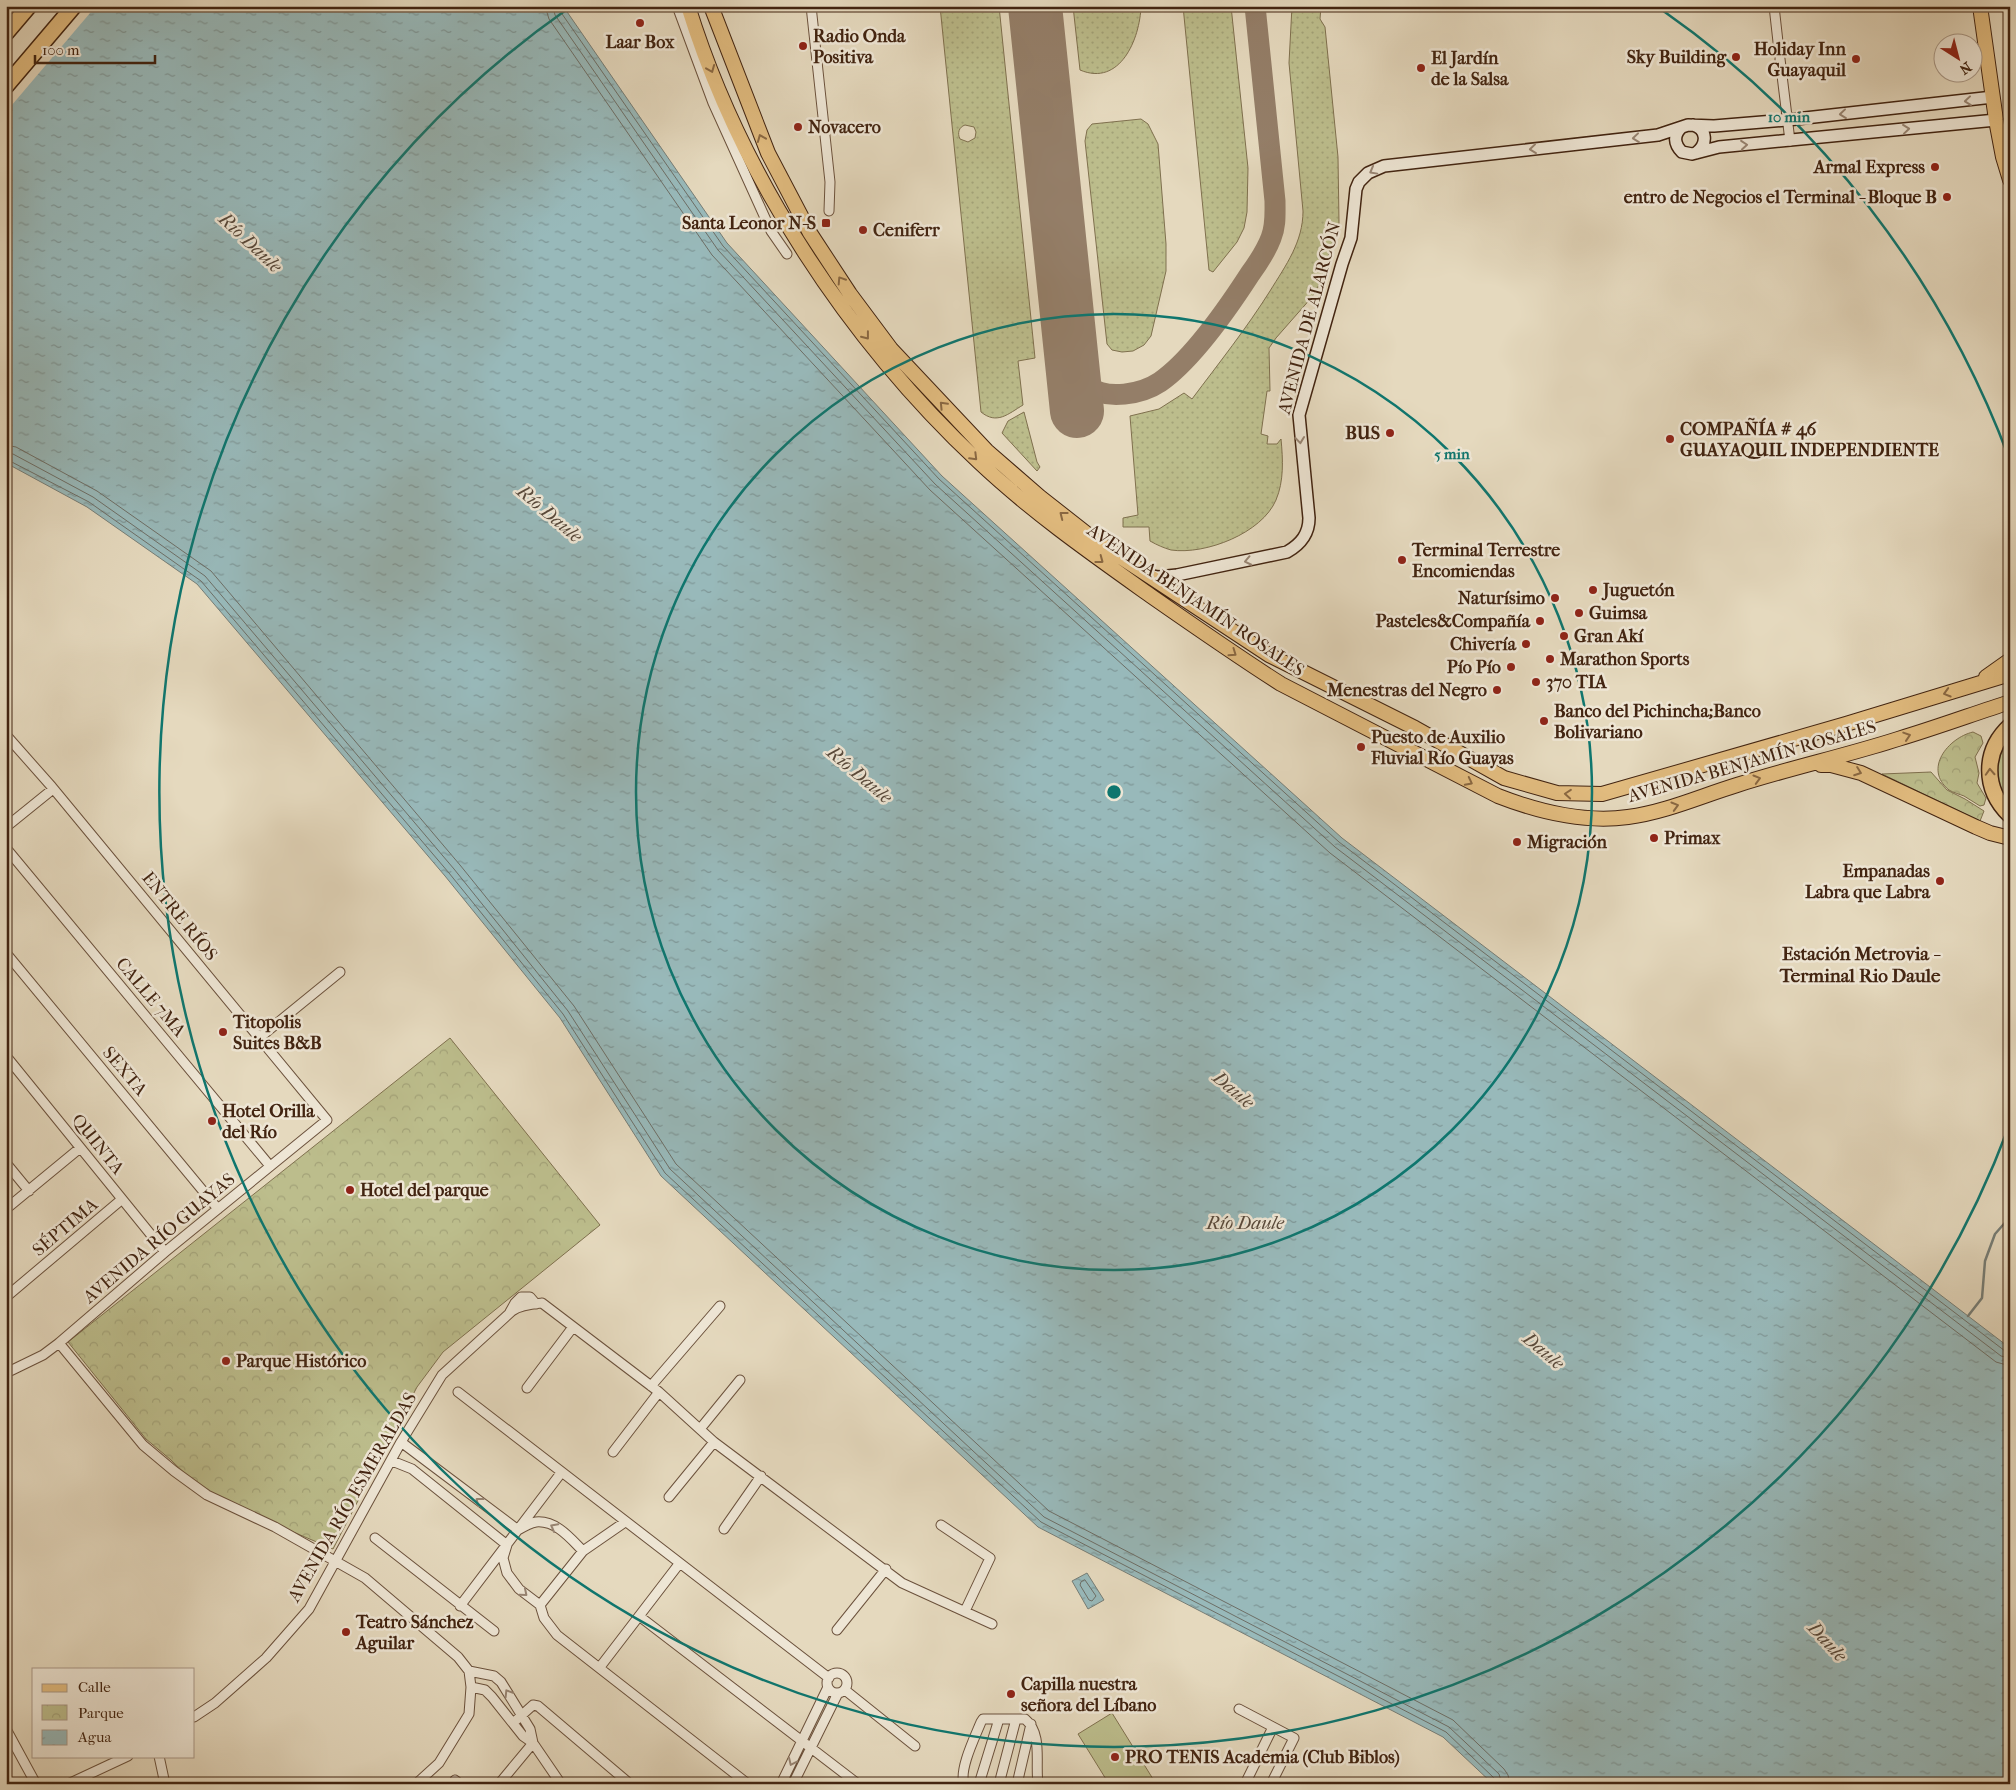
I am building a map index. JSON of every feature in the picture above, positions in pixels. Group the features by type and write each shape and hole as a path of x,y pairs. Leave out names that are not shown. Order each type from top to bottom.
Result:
{"highway":[{"path":"6,33 29,6"},
{"path":"6,86 74,6"},
{"path":"2010,726 1997,741 1990,757 1989,766 1992,786 1996,796 2010,815"}],"main road":[{"name":"AVENIDA BENJAMÍN ROSALES","path":"688,6 704,54 737,133 759,176 834,296 882,357 929,412 979,463 1028,505 1108,566 1248,664 1281,684 1481,788 1518,804 1561,815 1584,818 1627,817 1657,811 1693,801 1737,785 1898,739 2010,702"},
{"name":"AVENIDA BENJAMÍN ROSALES","path":"711,6 768,153 810,233 850,294 891,349 987,451 1096,541 1269,655 1415,728 1504,778 1557,792 1586,795 1613,791 2010,674"},
{"path":"1980,6 1993,97 2010,161"},
{"path":"1988,6 2003,156 2010,180"},
{"name":"AVENIDA DE ALARCÓN","path":"1144,574 1158,577 1177,575 1280,554 1293,549 1307,531 1309,518 1299,415 1342,264 1352,238 1356,189 1358,182 1368,173 1384,166 1658,135 1688,126 1714,126 1788,120 1993,97"},
{"path":"1944,104 1946,124"},
{"path":"1696,153 1703,146 1705,137 1701,129 1688,126 1676,134 1676,144 1682,152 1687,154 1696,153 1719,147 1790,142 2000,118"},
{"path":"1978,683 2010,660"},
{"path":"1810,764 1831,765 1861,772 1983,830 2010,838"}],"street":[{"path":"677,6 698,67 744,173 771,231 787,254"},
{"path":"811,6 830,182 829,211"},
{"path":"1774,6 1778,42"},
{"path":"1780,59 1790,142"},
{"name":"ENTRE RÍOS","path":"6,734 53,788 327,1120"},
{"path":"6,827 53,788"},
{"name":"CALLE 7MA","path":"6,848 270,1166"},
{"name":"SEXTA","path":"6,953 218,1209"},
{"path":"259,1038 340,972"},
{"name":"QUINTA","path":"6,1056 165,1252"},
{"name":"AVENIDA RÍO GUAYAS","path":"6,1373 43,1355 59,1343 165,1252 327,1120"},
{"path":"6,1209 80,1148"},
{"path":"6,1163 29,1191"},
{"name":"SÉPTIMA","path":"6,1297 122,1200"},
{"name":"AVENIDA RÍO ESMERALDAS","path":"195,1717 215,1703 266,1658 309,1609 401,1442 442,1375 519,1307 539,1303 573,1327"},
{"path":"651,1386 720,1306"},
{"path":"527,1388 573,1327 659,1392 714,1442 902,1582 992,1624"},
{"path":"59,1343 143,1446 174,1471 207,1496 274,1527 365,1578 458,1657 469,1671 471,1686 469,1714 439,1763 416,1784"},
{"path":"700,1429 740,1380"},
{"path":"458,1392 828,1682 830,1690 841,1692 915,1746"},
{"path":"613,1452 659,1392"},
{"path":"401,1442 518,1530"},
{"path":"669,1497 714,1442"},
{"path":"392,1461 412,1469 507,1545"},
{"path":"460,1606 562,1473"},
{"path":"724,1529 761,1476"},
{"path":"494,1535 505,1521"},
{"path":"518,1530 534,1522 548,1522 563,1532 583,1551"},
{"path":"540,1606 583,1551 625,1522"},
{"path":"941,1525 988,1554 990,1558 965,1611"},
{"path":"375,1538 494,1631"},
{"path":"507,1545 503,1558 507,1574 519,1589 540,1606 544,1618 557,1635 748,1784"},
{"path":"600,1667 679,1564"},
{"path":"489,1569 505,1567"},
{"path":"837,1630 886,1570"},
{"path":"639,1616 811,1746 858,1784"},
{"path":"469,1671 494,1676 501,1682 530,1729 533,1743"},
{"path":"782,1784 828,1682 838,1673 844,1675 847,1680 811,1746 793,1784"},
{"path":"471,1686 484,1690 523,1736 533,1743 561,1784"},
{"path":"513,1723 533,1705 538,1706 630,1784"},
{"path":"1239,1708 1294,1738 1271,1784"},
{"path":"964,1784 962,1778 983,1719 1025,1719 1031,1724 1036,1737 1038,1784"},
{"path":"979,1784 1000,1719"},
{"path":"999,1784 1016,1719"},
{"path":"1017,1784 1031,1724"},
{"path":"1245,1784 1273,1727"},
{"path":"6,1729 36,1784"},
{"path":"499,1784 533,1743"},
{"path":"68,1784 124,1758"},
{"path":"159,1758 165,1784"}],"green space":[{"path":"940,6 999,6 1035,358 1018,361 1023,405 1007,415 997,418 992,418 981,412","holes":["965,125 974,127 976,132 975,138 968,142 960,139 959,132 961,127"]},
{"path":"1073,6 1141,6 1137,32 1132,45 1117,66 1106,72 1094,73 1080,70"},
{"path":"1183,6 1231,6 1248,168 1247,212 1244,228 1237,242 1213,272 1209,270"},
{"path":"1292,6 1321,6 1320,19 1325,27 1338,157 1339,223 1318,287 1312,297 1269,348 1270,391 1267,391 1261,434 1268,436 1267,444 1277,444 1281,439 1282,478 1279,493 1269,512 1246,532 1216,545 1200,549 1171,550 1150,541 1149,527 1123,527 1123,518 1138,515 1130,416 1159,409 1184,393 1192,399 1261,305 1297,243 1303,211 1289,63"},
{"path":"1141,119 1148,124 1158,144 1166,244 1166,271 1151,336 1144,345 1133,351 1122,352 1112,350 1107,344 1085,141 1087,130 1092,124"},
{"path":"1024,412 1040,467 1037,471 1002,433 1008,421"},
{"path":"1973,732 1981,736 1983,743 1975,757 1979,773 1977,783 1986,798 1984,805 1980,806 1964,796 1949,790 1942,782 1938,773 1942,755 1948,747 1964,735"},
{"path":"2010,736 2010,805 1999,789 1996,768 1999,754"},
{"path":"1931,772 1947,790 1984,811 1980,821 1882,774"},
{"path":"450,1038 600,1225 443,1352 417,1387 333,1549 207,1495 146,1439 68,1342"},
{"name":"PRO TENIS Academia (Club Biblos)","path":"1112,1713 1153,1779 1148,1784 1109,1784 1078,1734"}],"water":[{"name":"Río Daule","path":"6,6 563,6 727,243 942,476 1342,838 2010,1348 2010,1784 1493,1784 1443,1737 1038,1527 661,1176 560,1018 445,876 197,584 87,507 6,463"},
{"path":"1087,1573 1104,1600 1088,1609 1072,1581"}],"pier":[{"path":"9,6 96,6 6,112 6,9"}],"waterway":[{"path":"1968,1316 1982,1298 1985,1261 1995,1234 2010,1217"}],"taxiway":[{"path":"1072,361 1085,383 1096,391 1124,394 1144,390 1160,382 1185,360 1209,332 1267,248 1274,229 1275,201 1255,6"}],"runway":[{"path":"1035,6 1077,411"}],"tunnel":[{"path":"1778,42 1780,59"}],"place":[{"name":"Laar Box","path":"640,23"},
{"name":"Radio Onda Positiva","path":"803,46"},
{"name":"Sky Building","path":"1736,57"},
{"name":"Holiday Inn Guayaquil","path":"1856,59"},
{"name":"El Jardín de la Salsa","path":"1421,68"},
{"name":"Novacero","path":"798,127"},
{"name":"Armal Express","path":"1935,167"},
{"name":"entro de Negocios el Terminal - Bloque B","path":"1947,197"},
{"name":"Santa Leonor N-S","path":"826,223"},
{"name":"Ceniferr","path":"863,230"},
{"name":"BUS","path":"1390,433"},
{"name":"COMPAÑÍA # 46 GUAYAQUIL INDEPENDIENTE","path":"1670,439"},
{"name":"Terminal Terrestre Encomiendas","path":"1402,560"},
{"name":"Juguetón","path":"1593,590"},
{"name":"Naturísimo","path":"1555,598"},
{"name":"Guimsa","path":"1579,613"},
{"name":"Pasteles&Compañía","path":"1540,621"},
{"name":"Gran Akí","path":"1564,636"},
{"name":"Chivería","path":"1526,644"},
{"name":"Marathon Sports","path":"1550,659"},
{"name":"Pío Pío","path":"1511,667"},
{"name":"370 TIA","path":"1536,682"},
{"name":"Menestras del Negro","path":"1497,690"},
{"name":"Banco del Pichincha;Banco Bolivariano","path":"1544,721"},
{"name":"Puesto de Auxilio Fluvial Río Guayas","path":"1361,747"},
{"name":"Primax","path":"1654,838"},
{"name":"Migración","path":"1517,842"},
{"name":"Empanadas Labra que Labra","path":"1940,881"},
{"name":"Titopolis Suites B&B","path":"223,1032"},
{"name":"Hotel Orilla del Río","path":"212,1121"},
{"name":"Hotel del parque","path":"350,1190"},
{"name":"Parque Histórico","path":"226,1361"},
{"name":"Teatro Sánchez Aguilar","path":"346,1632"},
{"name":"Capilla nuestra señora del Líbano","path":"1011,1694"},
{"name":"PRO TENIS Academia (Club Biblos)","path":"1115,1757"}],"district":[{"name":"Estación Metrovia - Terminal Rio Daule","path":"1860,964"}],"water label":[{"name":"Daule","path":"1234,1089"},
{"name":"Daule","path":"1544,1350"},
{"name":"Daule","path":"1828,1641"}]}
